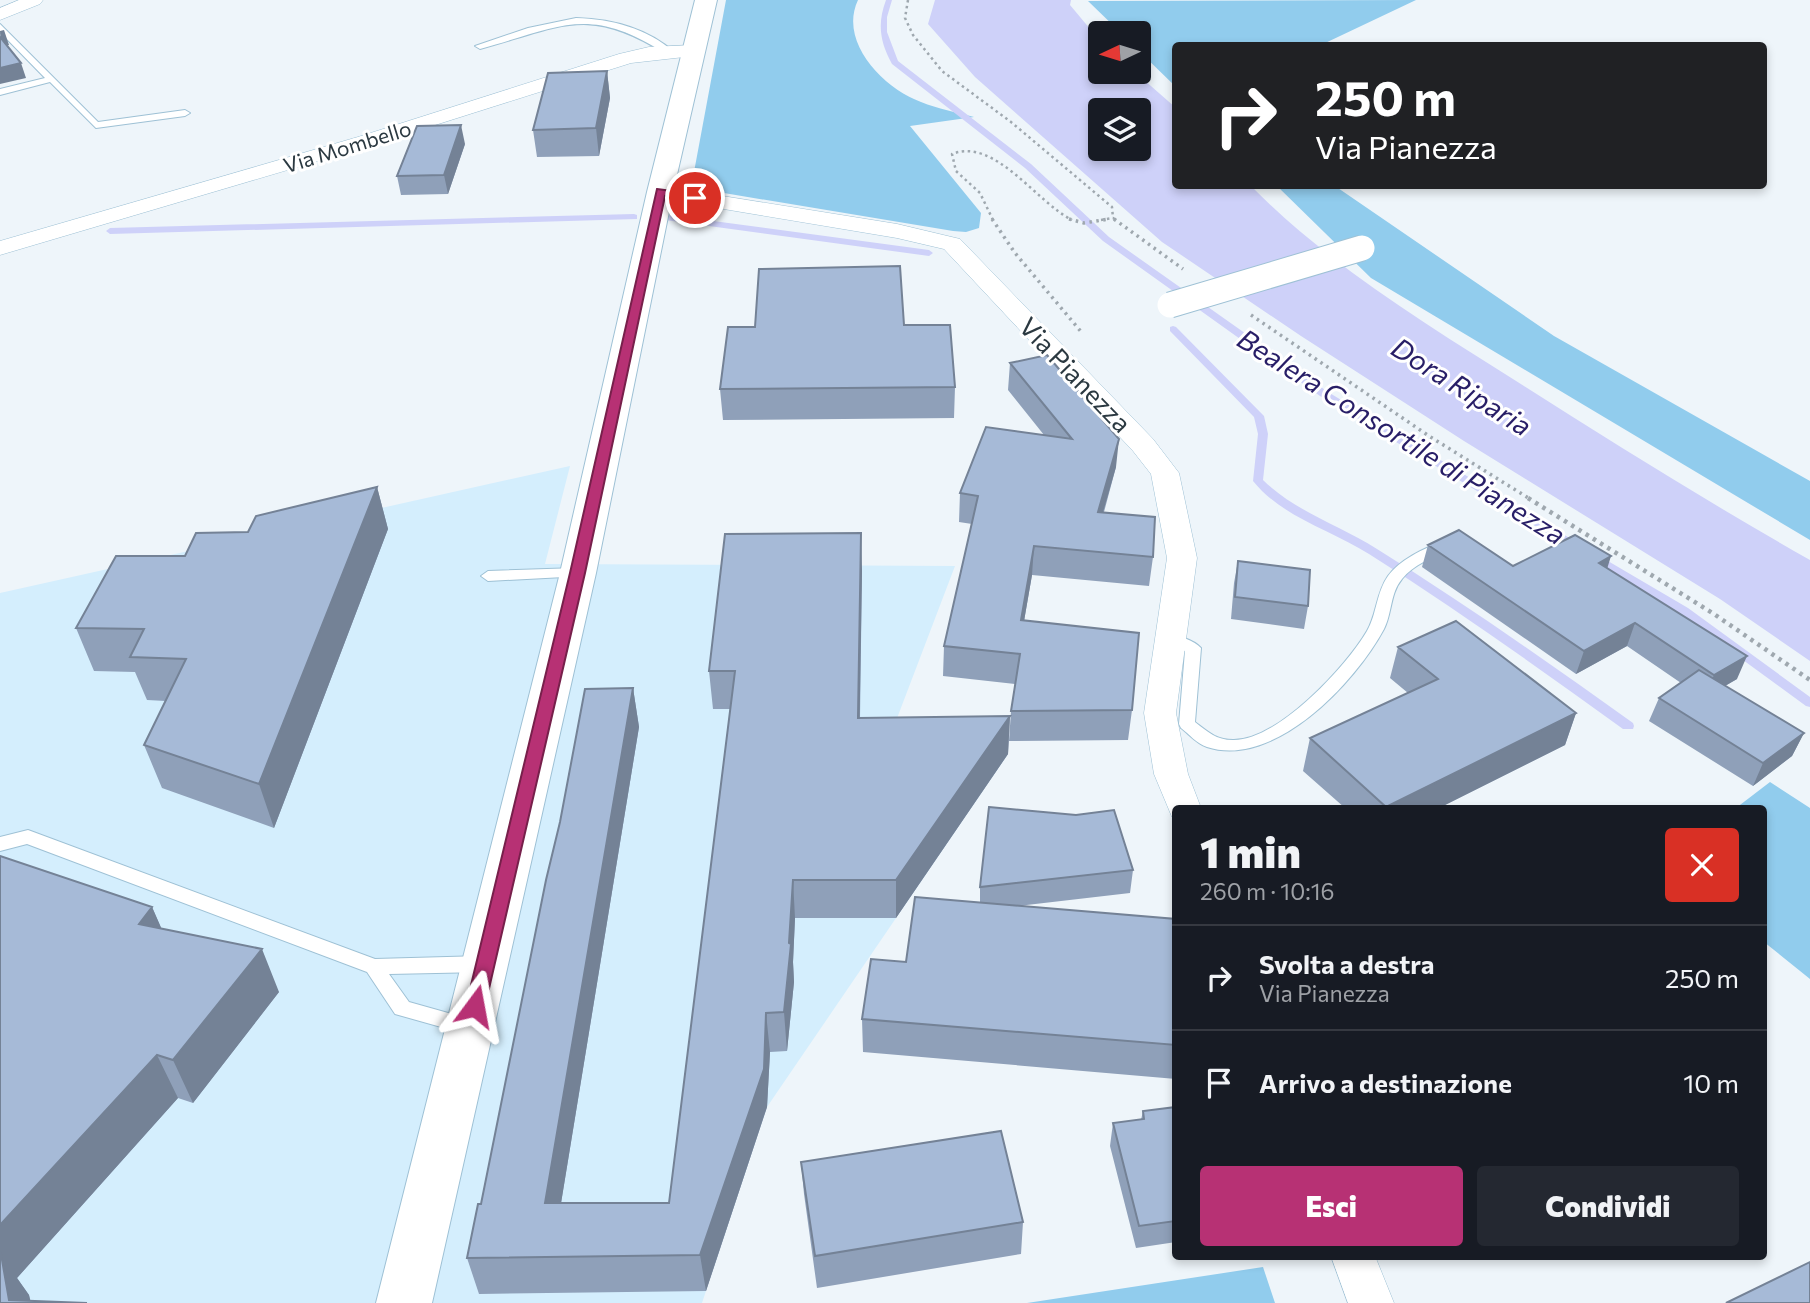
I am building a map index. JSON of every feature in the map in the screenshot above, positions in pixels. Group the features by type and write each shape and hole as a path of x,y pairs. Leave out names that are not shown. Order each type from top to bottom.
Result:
{"street":[{"path":"0,15 34,0"},
{"path":"404,1303 578,573 660,192 706,0"},
{"name":"Via Mombello","path":"0,248 365,141 626,58 695,51"},
{"name":"Via Pianezza","path":"660,192 897,231 952,244 1143,445 1166,473 1182,558 1160,713 1171,774 1183,805"},
{"path":"1170,304 1362,248"},
{"path":"1355,1260 1371,1303"}],"lane":[{"path":"480,46 555,23 600,19 639,33 669,52"},
{"path":"0,27 96,125 185,113"},
{"path":"0,92 52,79"},
{"path":"1169,639 1194,648 1187,724 1197,737 1226,747 1256,743 1292,722 1335,684 1376,630 1394,579 1411,564 1452,541"},
{"path":"488,576 578,573"},
{"path":"0,844 28,837 374,967 485,964"},
{"path":"374,967 402,1009 470,1027"}],"path":[{"path":"908,0 905,18 913,35 942,71 1011,122 1112,207 1112,218"},
{"path":"1087,339 1012,249 993,221 985,198 962,180 952,165 952,154 958,148 969,147 1010,170 1057,212 1072,221 1084,223 1112,218 1185,270"},
{"path":"1240,308 1429,436 1714,614 1810,680"}],"shaded area":[{"path":"726,0 858,0 853,16 854,32 868,62 880,75 907,96 940,109 974,117 910,126 981,213 979,228 966,232 953,231 712,191 694,172"},
{"path":"1416,0 1327,42 1172,42 1172,83 1152,64 1152,21 1109,21 1088,1"},
{"path":"1280,189 1339,189 1554,336 1810,481 1810,540 1371,278"},
{"path":"570,466 545,564 955,566 883,755 1008,754 767,1107 702,1303 0,1303 0,593"},
{"path":"1770,782 1810,808 1810,979 1767,944 1767,805 1740,805"},
{"path":"1263,1267 1275,1303 1027,1303"}],"water":[{"name":"Dora Riparia","path":"935,0 1071,0 1070,5 1088,26 1088,84 1149,84 1172,104 1172,189 1254,189 1314,243 1382,294 1630,453 1810,560 1810,661 1720,599 1464,441 1301,336 1162,242 975,77 928,24"}],"building":[{"path":"0,37 21,63 0,68"},
{"path":"607,71 596,128 533,130 548,73"},
{"path":"461,125 444,175 397,176 417,126"},
{"path":"900,266 904,325 950,325 955,387 720,389 728,327 755,327 759,269"},
{"path":"1047,355 1119,439 1098,512 1155,517 1153,557 1034,546 1021,620 1139,633 1132,710 1011,711 1020,654 944,646 978,496 960,493 986,427 1072,439 1010,363"},
{"path":"377,487 259,784 144,745 186,659 130,657 144,629 76,628 116,556 185,556 196,533 248,532 256,516"},
{"path":"1459,530 1513,566 1575,535 1611,556 1599,563 1747,656 1714,675 1635,623 1584,651 1428,545"},
{"path":"861,533 858,718 1010,716 896,880 793,880 791,944 784,1012 766,1013 764,1069 700,1255 467,1258 478,1204 481,1204 585,689 633,688 545,1203 669,1203 735,671 709,671 725,534"},
{"path":"1238,561 1310,570 1308,606 1235,597"},
{"path":"1456,621 1576,713 1390,805 1384,805 1310,738 1438,679 1398,647"},
{"path":"1699,670 1804,733 1763,763 1659,698"},
{"path":"989,807 1076,815 1114,810 1133,870 980,887"},
{"path":"0,856 152,907 139,924 262,949 173,1060 157,1055 0,1225"},
{"path":"915,897 1172,919 1172,1045 862,1019 871,959 906,962"},
{"path":"1172,1107 1172,1222 1139,1226 1113,1123 1144,1119 1143,1111"},
{"path":"1001,1131 1023,1222 815,1256 801,1162"},
{"path":"0,1253 9,1300 87,1303 0,1303"},
{"path":"1810,1262 1810,1303 1726,1303"}],"waterway":[{"name":"Bealera Consortile di Pianezza","path":"889,0 883,17 883,32 895,62 1028,166 1106,239 1324,394 1577,547"},
{"path":"110,231 634,217"},
{"path":"668,218 929,253"},
{"path":"1173,329 1259,416 1263,434 1258,481 1269,492 1297,511 1357,542 1404,571 1628,726"},
{"name":"Bealera Consortile di Pianezza","path":"1596,558 1684,611 1810,703"}],"route":[{"path":"475,1006 578,573 660,192 695,198"}]}
